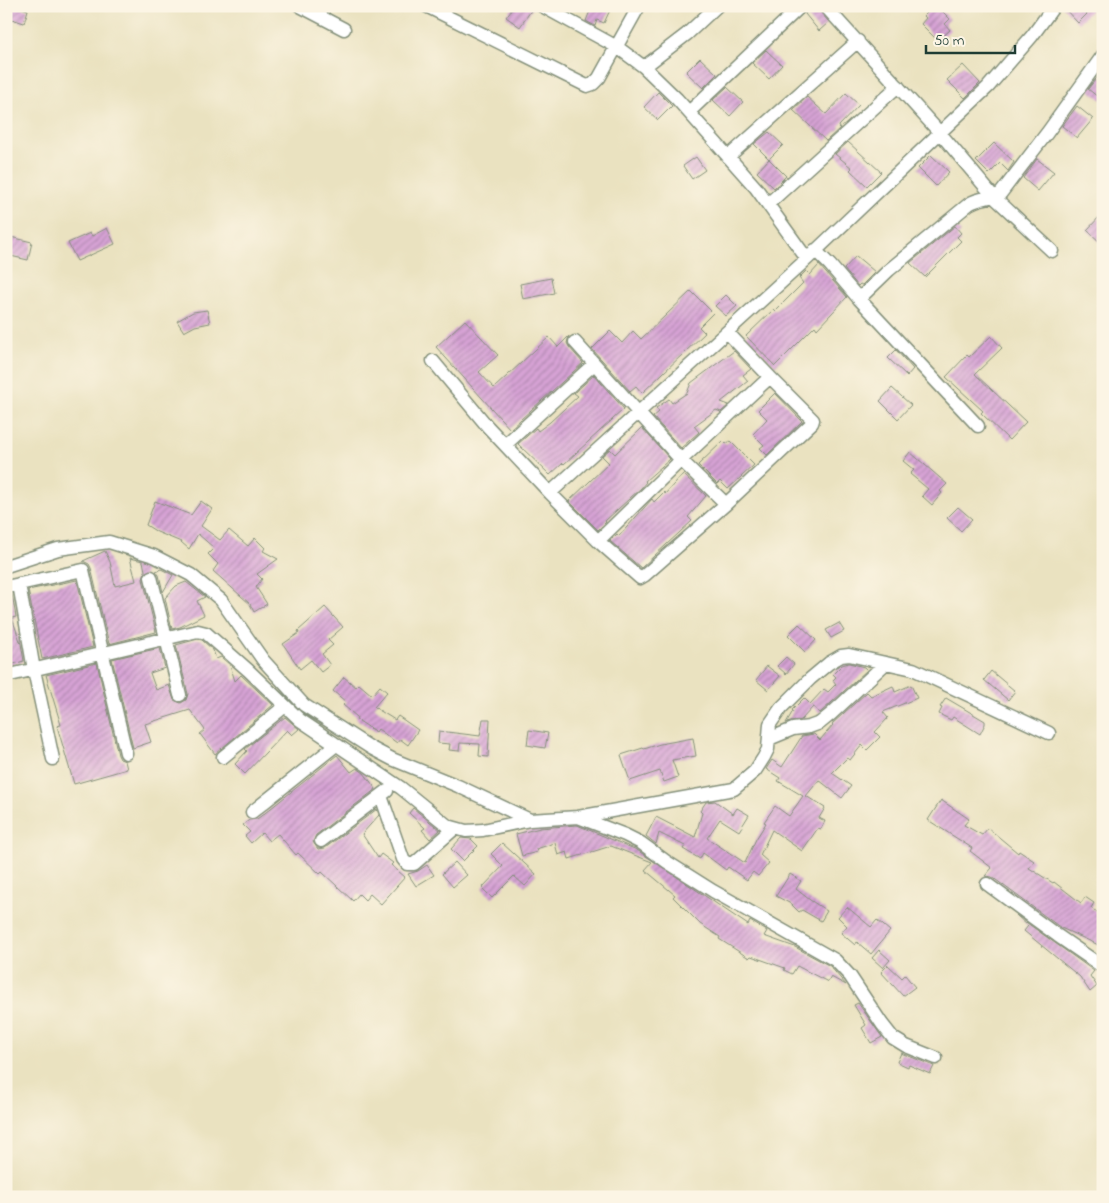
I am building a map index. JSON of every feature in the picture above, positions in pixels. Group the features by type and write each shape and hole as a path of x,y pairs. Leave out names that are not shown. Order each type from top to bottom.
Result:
{"street":[{"path":"300,6 344,29"},
{"path":"426,6 587,86 593,84 599,78 638,6"},
{"path":"542,6 617,47 644,67 689,112 756,188 811,255 830,265 859,299 978,426"},
{"path":"644,67 687,34 717,6"},
{"path":"689,112 801,6"},
{"path":"825,6 940,132 993,196 1052,251"},
{"path":"550,493 811,255 988,87 1032,36 1054,6"},
{"path":"728,157 858,41"},
{"path":"859,299 889,270 977,198 1001,193 1103,55"},
{"path":"768,204 898,86"},
{"path":"433,361 488,427 550,493 598,541 640,578 775,460 812,423 811,416 727,332"},
{"path":"575,342 681,460 726,504"},
{"path":"505,445 594,364"},
{"path":"598,541 770,377"},
{"path":"6,566 58,550 109,542 154,556 191,575 221,600 264,660 304,706 385,756 458,786 530,820"},
{"path":"53,759 34,670 13,586 83,570 126,753"},
{"path":"151,577 180,695"},
{"path":"6,676 198,632 206,633 300,720 396,784 442,823 454,829 466,831 483,830 530,820 578,817 734,789 741,785 761,763 768,749 770,724 781,708 810,679 837,658 849,655 913,669 1049,733"},
{"path":"768,738 793,729 820,723 886,663"},
{"path":"223,757 285,706"},
{"path":"252,812 336,745"},
{"path":"322,841 396,784"},
{"path":"381,796 403,859 407,864 414,864 454,829"},
{"path":"578,817 618,832 641,844 713,891 835,960 850,976 893,1038 906,1046 936,1058"},
{"path":"987,884 1103,967"}],"building":[{"path":"6,6 15,6 28,10 24,23 6,17"},
{"path":"514,6 534,6 520,27 506,17"},
{"path":"592,6 602,6 610,10 604,23 597,20 595,26 586,21"},
{"path":"809,6 817,6 829,22 819,31 805,14"},
{"path":"934,6 937,6 950,19 945,24 950,30 938,41 921,24 926,18 924,16"},
{"path":"1062,6 1095,6 1078,23"},
{"path":"766,50 782,65 769,79 752,63"},
{"path":"700,58 717,74 703,88 686,72"},
{"path":"963,65 980,83 965,98 947,80"},
{"path":"1099,75 1103,78 1103,101 1088,89"},
{"path":"727,87 743,102 730,116 713,100"},
{"path":"658,92 672,106 658,120 644,107"},
{"path":"846,93 859,105 839,126 840,128 826,141 793,110 807,97 826,114"},
{"path":"1077,106 1093,119 1077,138 1062,126"},
{"path":"769,132 783,145 769,159 754,144"},
{"path":"848,142 881,172 867,186 850,170 852,168 835,154"},
{"path":"994,143 1014,162 1008,171 1000,163 989,174 976,161"},
{"path":"931,155 949,172 936,186 918,168"},
{"path":"696,157 705,170 692,179 683,166"},
{"path":"769,159 786,176 774,188 757,172"},
{"path":"1037,159 1054,172 1038,191 1023,178"},
{"path":"1103,213 1103,245 1087,230"},
{"path":"955,226 961,233 957,237 961,241 925,277 910,263"},
{"path":"107,228 115,244 77,261 68,243 90,233 92,236"},
{"path":"6,236 32,242 28,260 6,255"},
{"path":"856,256 875,272 862,285 858,286 844,269"},
{"path":"819,265 847,297 817,329 815,326 775,366 746,336 803,283 799,278 806,271 810,275"},
{"path":"551,278 554,293 523,299 520,284"},
{"path":"691,291 713,313 699,327 705,333 642,393 636,386 630,391 592,349 610,331 622,343 633,331 641,339"},
{"path":"726,295 737,306 726,316 715,306"},
{"path":"207,310 210,323 195,326 184,332 177,321 193,312"},
{"path":"465,320 498,355 479,372 494,388 549,337 558,347 569,336 567,343 569,347 583,363 510,429 436,347"},
{"path":"991,336 1002,348 975,374 1026,422 1009,440 981,413 983,411 946,377 967,355 969,357"},
{"path":"896,350 913,369 907,376 888,358"},
{"path":"734,351 751,369 743,375 748,381 721,402 729,405 721,412 716,410 694,426 699,432 681,448 653,417 659,412 656,408 669,399 672,403 687,393 691,383"},
{"path":"594,375 624,409 550,475 518,444 536,428 538,431 550,422 578,396 574,393"},
{"path":"892,388 911,405 898,419 880,401"},
{"path":"775,393 802,421 767,455 760,448 764,445 753,434 767,419 758,410"},
{"path":"642,428 670,459 645,481 641,488 605,521 598,530 569,501 609,463 602,456 610,449 615,454"},
{"path":"723,441 726,444 730,441 754,465 728,489 720,481 717,484 698,465"},
{"path":"910,452 947,484 940,491 942,493 932,505 922,496 928,489 910,474 914,470 903,461"},
{"path":"683,474 706,496 688,517 692,521 641,568 610,541 617,534 619,536 652,499 654,502 664,492 665,494"},
{"path":"155,501 191,515 201,501 212,509 201,526 220,540 229,530 248,546 255,538 265,548 263,551 278,559 257,574 262,579 256,587 267,604 254,612 250,604 213,571 218,564 208,554 214,548 198,534 189,549 181,542 146,525"},
{"path":"958,507 972,519 961,531 947,518"},
{"path":"105,551 110,562 115,586 136,581 130,558 143,561 145,571 143,579 156,632 109,644 91,568 89,564 83,561"},
{"path":"161,569 173,575 163,592 159,575 156,571"},
{"path":"77,580 93,647 42,659 28,590"},
{"path":"186,582 205,597 197,601 204,615 172,629 165,598 176,586"},
{"path":"12,594 16,617 12,618 21,644 24,661 6,666 6,595"},
{"path":"325,607 343,627 328,640 333,645 322,654 330,665 321,672 311,660 300,669 283,644 299,633 298,631"},
{"path":"839,623 844,631 831,638 826,630"},
{"path":"799,624 816,640 805,652 788,635"},
{"path":"198,639 202,640 213,650 216,659 221,657 230,665 235,681 241,675 273,705 215,754 200,734 205,730 190,710 145,724 151,742 133,748 112,659 160,648 165,668 150,673 156,690 169,685 174,700 181,703 186,700 188,694 176,645"},
{"path":"786,657 794,664 786,674 777,666"},
{"path":"97,663 118,755 120,759 125,761 127,769 74,784 57,726 61,725 46,675"},
{"path":"849,663 864,667 867,670 820,713 810,704 824,689 828,692 836,684 833,680 836,677 833,674 842,665"},
{"path":"767,666 780,676 768,690 756,680"},
{"path":"991,671 1015,691 1008,700 984,680"},
{"path":"344,677 356,687 359,684 372,695 380,686 387,692 374,707 395,720 398,716 418,730 408,745 400,739 397,743 378,729 376,732 356,719 357,717 343,705 346,702 333,691"},
{"path":"911,685 917,698 883,712 888,718 875,732 880,737 867,750 862,745 850,760 847,758 832,773 851,786 842,798 819,780 806,796 825,808 819,818 825,821 821,829 818,828 802,851 772,830 760,855 769,863 758,876 753,872 747,880 728,867 726,870 703,853 700,859 683,849 685,846 659,833 656,844 646,836 656,817 695,837 702,813 700,811 706,802 715,801 733,814 737,808 749,815 739,831 720,819 707,838 745,863 766,823 764,822 775,806 789,816 803,796 778,781 780,778 766,769 772,760 782,767 802,736 814,734 820,740 832,724 867,692 871,696 893,686 895,692"},
{"path":"804,698 813,707 801,720 786,723 792,710"},
{"path":"946,698 985,721 980,734 953,717 951,720 939,714 942,708 940,707"},
{"path":"285,717 299,729 292,735 287,730 245,774 235,764 247,751 245,749"},
{"path":"483,719 490,719 488,757 479,756 480,744 460,743 459,751 449,750 450,744 438,743 439,731 480,736"},
{"path":"529,730 548,733 545,748 527,745"},
{"path":"693,738 696,756 672,760 678,777 664,782 660,771 630,781 621,755 643,748"},
{"path":"337,755 351,772 357,768 364,773 376,789 316,835 313,842 318,849 325,848 377,809 379,815 362,834 378,858 381,854 393,863 391,865 405,877 381,904 370,894 365,900 359,894 353,901 322,872 320,874 298,853 296,855 278,834 269,841 262,833 251,843 245,836 250,832 243,825 249,820 257,819"},
{"path":"941,800 969,819 964,825 982,835 988,828 1018,853 1019,851 1034,861 1029,868 1054,882 1081,903 1085,897 1094,903 1091,908 1103,916 1103,947 1061,928 992,877 985,876 992,868 970,851 972,848 928,820"},
{"path":"413,808 440,830 430,839 422,830 425,828 409,813"},
{"path":"577,825 637,850 748,925 750,921 767,931 764,936 795,947 830,966 846,985 831,977 828,982 797,966 792,974 784,970 785,968 751,956 749,958 719,939 720,937 700,924 673,897 675,895 645,870 652,862 611,846 569,859 567,852 558,855 555,843 536,849 537,852 522,856 516,834 540,828"},
{"path":"461,838 471,839 478,846 463,861 451,849"},
{"path":"502,843 536,874 525,886 514,876 492,898 482,888 503,866 491,854"},
{"path":"455,862 467,875 453,887 442,874"},
{"path":"427,865 434,875 416,886 408,874 418,871"},
{"path":"790,874 801,881 796,889 827,911 821,921 802,910 799,912 791,904 776,896"},
{"path":"847,907 871,927 877,920 890,931 871,954 857,942 855,945 841,933 847,926 838,917"},
{"path":"1016,915 1094,971 1090,976 1097,986 1090,992 1080,977 1024,931 1028,926"},
{"path":"879,950 890,960 883,968 872,958"},
{"path":"888,965 902,978 905,975 915,987 903,996 881,972"},
{"path":"858,1003 882,1037 871,1043 862,1028 866,1025 854,1005"},
{"path":"901,1053 934,1066 930,1074 897,1062"}]}
